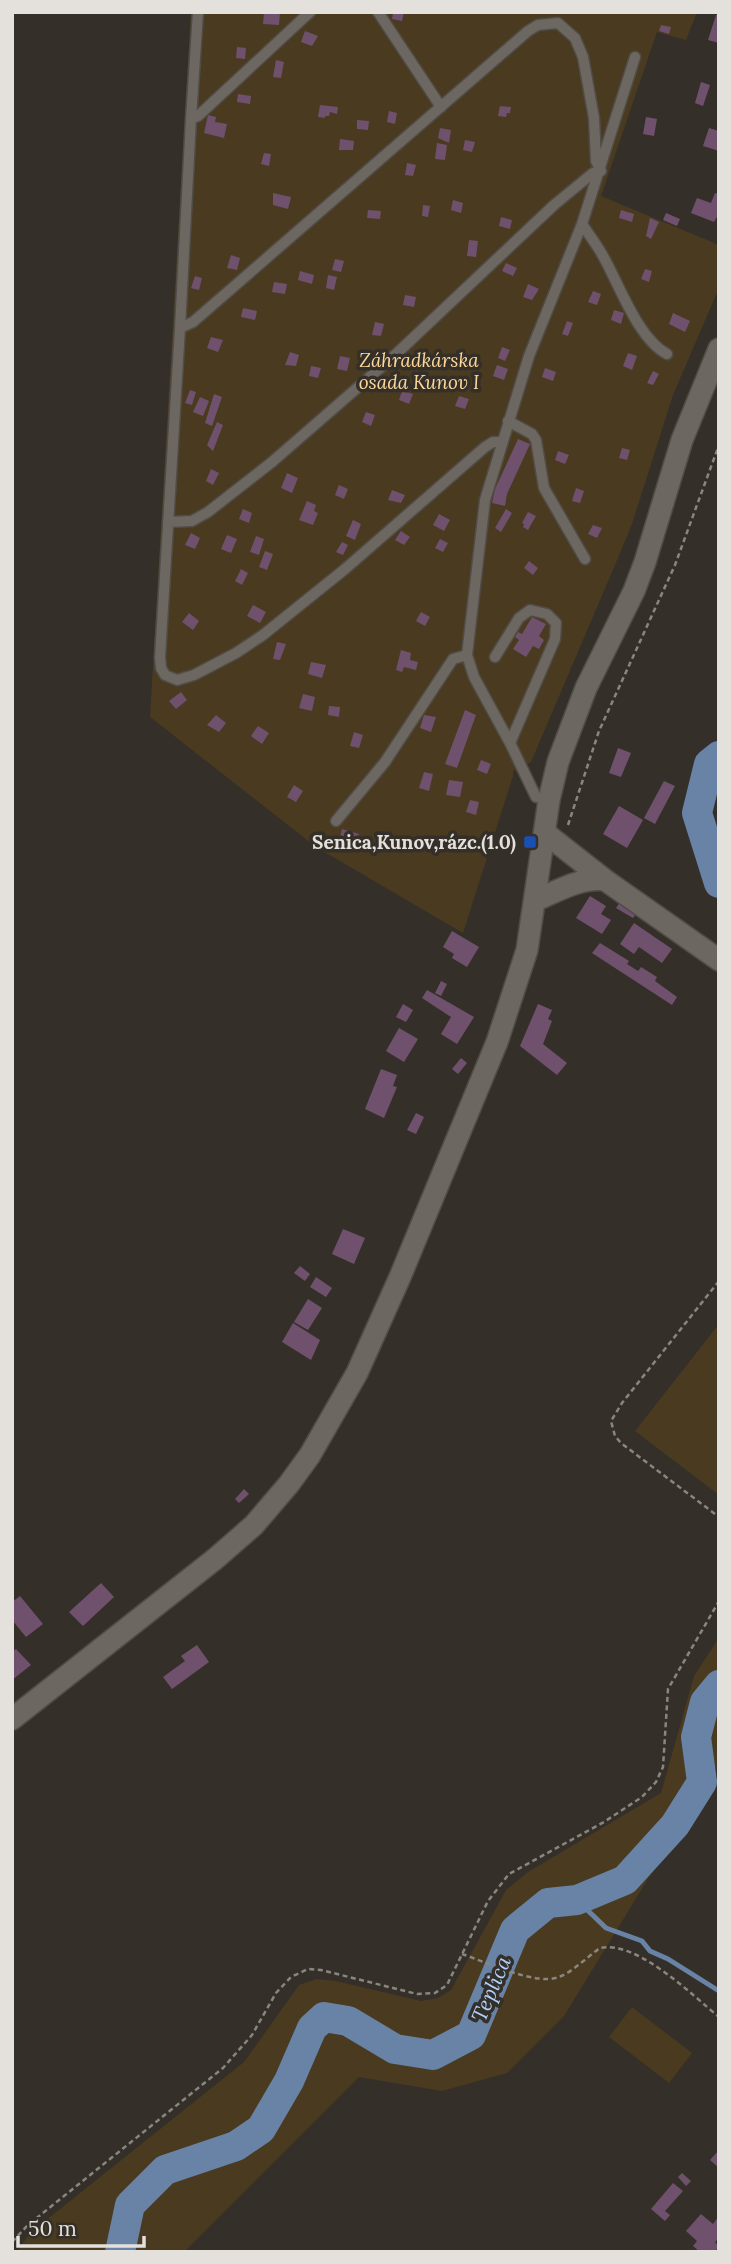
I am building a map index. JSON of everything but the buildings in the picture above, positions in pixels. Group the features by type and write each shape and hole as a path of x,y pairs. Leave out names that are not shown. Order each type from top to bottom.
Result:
{"main road":[{"path":"12,1719 240,1537 266,1512 310,1455 340,1405 373,1337 497,1042 523,964 536,900 549,800 558,762 573,718 634,591 682,440 719,349"},
{"path":"545,833 605,880 719,960"},
{"path":"536,900 578,883 605,880"}],"lane":[{"path":"198,12 160,657 165,675 177,680 194,675 263,635 345,569 485,447 493,442 502,442"},
{"path":"191,119 237,83 310,12"},
{"path":"378,12 441,107"},
{"path":"180,328 193,322 538,25 558,23 575,38 583,57 594,118 596,161 601,171"},
{"path":"549,800 536,797 474,677 467,655 485,500 529,356 601,171 635,57"},
{"path":"168,522 192,521 208,512 272,462 395,355 554,205 593,173 601,171"},
{"path":"582,224 604,257 620,293 656,348 667,354"},
{"path":"508,421 532,434 536,440 544,488 585,559"},
{"path":"495,657 519,618 530,610 547,614 556,623 555,639 510,743"},
{"path":"336,821 385,762 449,665 458,656 467,655"}],"path":[{"path":"567,830 599,731 668,583 719,445"},
{"path":"719,1282 622,1403 611,1421 615,1436 621,1443 719,1517"},
{"path":"12,2242 28,2225 223,2068 252,2035 276,1993 291,1978 308,1969 321,1970 417,1994 435,1993 447,1984 488,1901 509,1874 604,1822 642,1797 656,1782 663,1767 668,1689 719,1601"},
{"path":"462,1954 536,1979 559,1977 600,1948 620,1948 663,1972 719,2017"}],"green space":[{"name":"Záhradkárska osada Kunov I","path":"191,12 697,12 686,40 657,32 601,196 719,245 719,288 673,395 632,524 531,762 513,771 463,933 316,847 150,717"},
{"path":"719,1324 719,1495 635,1431"},
{"path":"719,1638 719,1763 564,2016 507,2073 442,2091 359,2077 184,2252 17,2252 30,2233 244,2062 299,1985 317,1979 336,1981 421,2001 438,1998 451,1990 506,1890 528,1872 661,1793 694,1676"},
{"path":"632,2007 692,2053 669,2083 609,2037"}],"waterway":[{"name":"Teplica","path":"719,756 709,764 697,813 719,883"},
{"name":"Teplica","path":"120,2252 130,2205 165,2170 236,2146 261,2129 289,2081 312,2028 324,2017 348,2021 395,2049 433,2055 471,2035 515,1930 548,1903 577,1900 625,1880 675,1825 702,1782 696,1737 705,1702 719,1685"},
{"path":"577,1900 606,1928 642,1941 650,1951 668,1959 719,1991"}],"place":[{"name":"Senica,Kunov,rázc.(1.0)","path":"530,842"}]}
